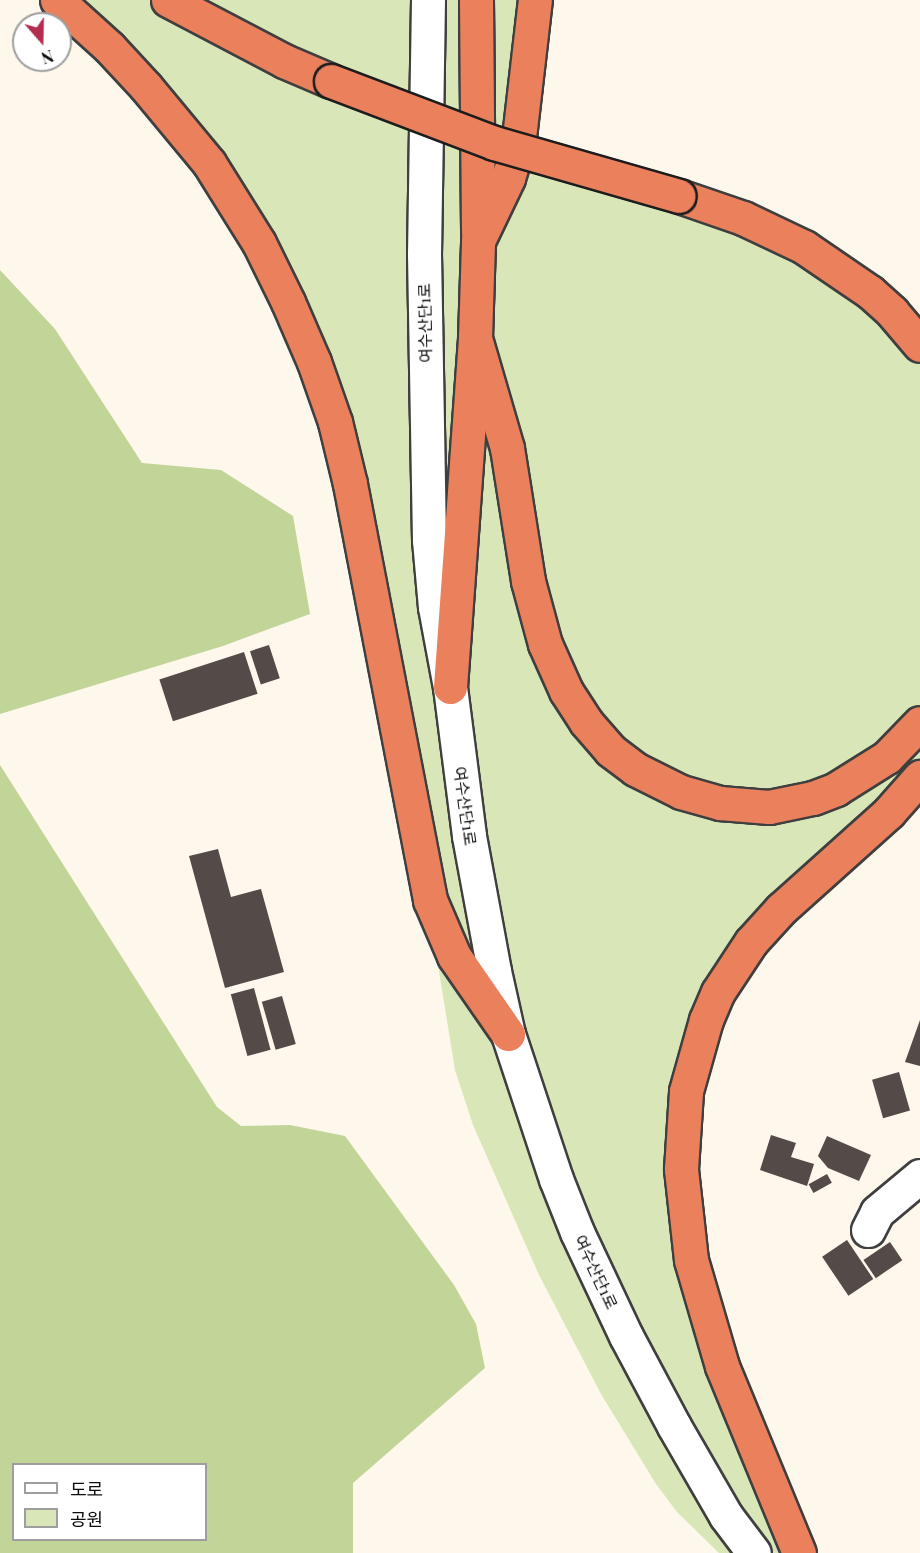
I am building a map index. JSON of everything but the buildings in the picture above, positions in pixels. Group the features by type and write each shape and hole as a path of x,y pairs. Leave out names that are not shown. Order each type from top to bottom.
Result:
{"highway":[{"path":"57,0 131,71 209,163 259,243 297,322 331,412 350,484 430,900 454,956 508,1034"},
{"path":"168,0 266,52 447,128 679,196 743,218 804,247 870,292 892,312 920,345"},
{"path":"450,687 475,338 478,241 476,0"},
{"path":"478,241 508,178 518,146 535,0"},
{"path":"475,338 507,448 528,581 545,644 566,691 586,722 610,750 635,770 681,792 720,803 769,807 813,798 836,789 887,757 920,723"},
{"path":"799,1553 722,1366 691,1260 681,1168 686,1091 706,1020 718,992 751,942 781,909 889,812 920,777"}],"street":[{"name":"여수산단1로","path":"428,0 424,255 426,449 435,607 450,687 468,836 508,1034 556,1179 596,1274 674,1426 726,1516 754,1553"},
{"path":"868,1230 877,1212 920,1176"}],"green space":[{"path":"57,0 535,0 518,146 743,218 920,345 920,777 718,992 682,1190 799,1553 719,1553 677,1512 656,1484 601,1394 539,1275 473,1125 455,1070 417,835 350,484 259,243 72,18 72,12 67,12"},
{"path":"0,270 55,329 142,463 221,470 293,516 310,614 223,646 0,714"},
{"path":"0,765 217,1107 241,1126 290,1125 345,1136 454,1285 476,1324 485,1368 353,1483 353,1553 0,1553"}]}
